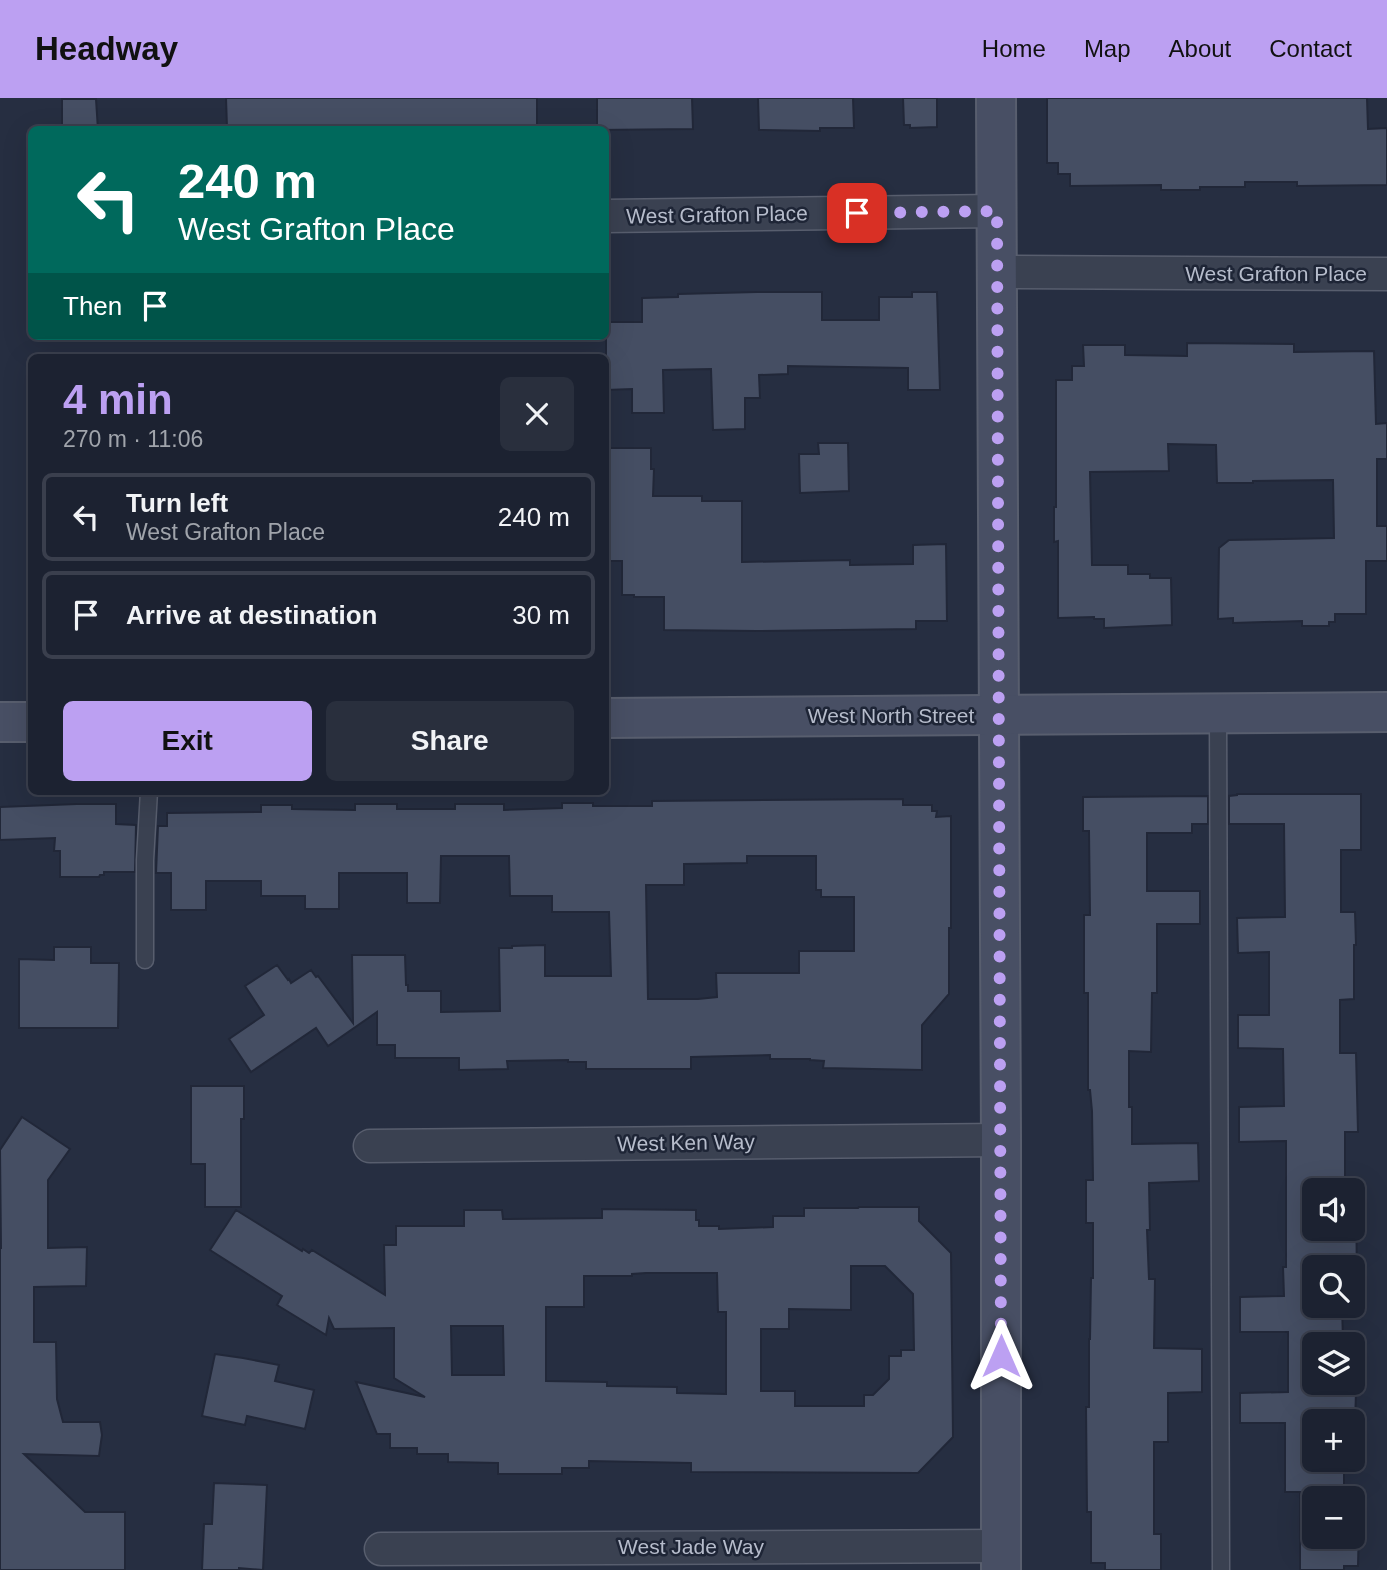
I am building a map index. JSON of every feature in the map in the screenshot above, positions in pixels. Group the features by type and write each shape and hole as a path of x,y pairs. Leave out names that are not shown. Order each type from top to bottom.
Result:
{"street":[{"path":"996,98 1001,1558"},
{"name":"West Grafton Place","path":"609,216 997,211"},
{"name":"West Grafton Place","path":"996,272 1387,274"},
{"name":"West North Street","path":"609,718 1387,712"},
{"path":"0,722 28,722"},
{"name":"West Ken Way","path":"370,1146 1001,1140"},
{"name":"West Jade Way","path":"381,1549 1001,1558"}],"lane":[{"path":"1218,713 1221,1570"},
{"path":"145,960 145,860 149,795"}],"building":[{"path":"226,98 537,98 537,126 227,126"},
{"path":"597,98 692,98 693,129 609,130 609,126 597,126"},
{"path":"758,98 853,98 854,128 820,128 820,131 759,130"},
{"path":"903,98 937,98 937,127 910,128 910,125 904,125"},
{"path":"1047,98 1367,98 1368,129 1387,128 1387,185 1297,186 1297,182 1245,182 1245,187 1200,187 1200,190 1161,190 1161,185 1070,186 1070,174 1058,174 1058,163 1047,163"},
{"path":"62,99 96,99 98,126 62,126"},
{"path":"822,292 822,320 879,320 879,297 912,297 912,292 937,292 940,390 908,390 908,368 788,366 788,374 759,375 760,398 745,398 745,429 713,430 711,369 663,370 664,413 632,413 632,389 609,390 609,354 606,354 606,340 609,340 609,322 642,322 642,298 678,297 678,294"},
{"path":"1187,343 1294,344 1294,352 1374,351 1376,424 1387,423 1387,459 1377,459 1377,526 1387,526 1387,561 1366,561 1366,614 1335,614 1335,622 1329,622 1329,626 1302,626 1302,621 1233,623 1233,618 1218,619 1219,548 1229,540 1334,538 1333,480 1217,483 1216,445 1168,444 1169,471 1090,472 1092,565 1128,565 1128,574 1171,578 1172,625 1104,628 1104,619 1058,618 1058,541 1054,542 1056,380 1072,380 1072,366 1084,366 1083,345 1125,345 1125,355 1187,356"},
{"path":"818,443 848,443 849,491 800,493 799,454 819,454"},
{"path":"609,448 651,448 651,469 654,469 653,496 702,496 702,501 742,501 742,562 850,560 850,565 913,564 913,545 946,544 947,621 916,621 916,629 664,630 664,597 622,595 622,561 609,561"},
{"path":"1361,794 1361,850 1341,850 1341,912 1355,912 1356,945 1354,999 1340,1000 1340,1053 1356,1053 1358,1132 1345,1132 1345,1178 1302,1178 1302,1241 1357,1241 1357,1255 1302,1255 1302,1318 1342,1318 1343,1332 1302,1332 1302,1395 1356,1395 1355,1409 1302,1409 1302,1472 1344,1472 1344,1486 1302,1486 1302,1549 1358,1549 1358,1566 1344,1566 1344,1570 1300,1570 1300,1492 1285,1492 1285,1423 1240,1423 1240,1393 1288,1392 1288,1332 1240,1332 1240,1297 1284,1296 1286,1141 1239,1142 1239,1107 1284,1106 1283,1049 1238,1048 1238,1015 1269,1015 1269,952 1238,953 1237,918 1285,917 1284,824 1229,824 1229,796"},
{"path":"1208,796 1208,824 1192,824 1192,833 1147,833 1147,891 1200,891 1200,924 1157,924 1157,993 1152,993 1151,1052 1129,1051 1132,1144 1198,1143 1199,1181 1149,1183 1150,1230 1147,1230 1149,1279 1155,1279 1154,1348 1202,1349 1202,1392 1168,1393 1168,1442 1154,1442 1154,1534 1161,1534 1161,1570 1105,1570 1105,1563 1091,1563 1091,1512 1087,1512 1086,1407 1089,1407 1093,1223 1086,1223 1086,1180 1093,1180 1092,1111 1088,1090 1088,993 1084,993 1084,915 1090,915 1089,831 1083,831 1083,797"},
{"path":"903,799 903,805 932,805 932,811 937,811 936,817 951,816 949,994 922,1025 922,1070 823,1068 824,1061 770,1059 770,1055 691,1057 691,1069 586,1069 586,1062 568,1060 507,1061 508,1069 459,1070 459,1058 395,1058 395,1045 377,1045 377,1012 328,1046 316,1028 251,1072 229,1039 264,1015 245,986 277,965 291,983 311,970 353,1023 352,955 405,955 408,991 441,991 441,1012 500,1011 499,948 545,945 545,976 611,976 609,912 552,912 552,896 510,896 509,856 441,856 440,903 407,903 407,873 339,873 339,909 305,909 305,896 261,896 261,881 206,881 206,910 171,910 171,873 156,873 158,826 167,826 167,813 261,812 261,805 292,805 292,809 355,810 355,804 397,804 397,809 455,809 455,804 504,804 504,810 562,808 562,803 652,806 652,801","holes":["747,856 816,856 816,890 821,890 821,897 854,897 854,951 799,951 799,973 716,973 717,997 648,999 646,885 684,885 684,864 747,863"]},
{"path":"116,804 116,824 136,825 135,872 104,872 104,875 99,877 60,877 60,851 54,851 55,838 0,840 0,807"},
{"path":"54,947 91,947 91,963 119,963 118,1028 19,1028 19,959 54,960"},
{"path":"191,1086 244,1086 244,1119 241,1119 241,1207 205,1207 205,1164 191,1164"},
{"path":"22,1117 70,1149 48,1180 48,1248 87,1247 86,1286 34,1287 34,1342 56,1342 57,1399 63,1422 100,1422 102,1435 99,1456 24,1454 85,1512 125,1512 125,1570 0,1570 0,1150"},
{"path":"919,1207 919,1221 951,1253 953,1437 918,1473 691,1472 691,1463 589,1461 589,1468 562,1468 562,1474 498,1474 498,1463 448,1462 448,1454 417,1454 417,1448 390,1448 390,1434 377,1434 356,1382 425,1397 394,1378 394,1328 334,1329 329,1318 326,1335 277,1305 282,1296 210,1250 236,1210 302,1251 303,1249 309,1253 312,1250 385,1295 384,1245 396,1245 396,1226 464,1226 464,1210 502,1210 503,1219 602,1218 602,1209 696,1210 699,1226 719,1226 719,1229 773,1227 773,1216 804,1216 804,1208","holes":["851,1266 885,1266 913,1294 914,1350 901,1350 901,1356 889,1356 889,1379 873,1395 864,1395 864,1406 795,1406 795,1391 761,1391 761,1329 789,1329 789,1309 851,1310","646,1273 717,1273 718,1312 726,1312 726,1394 677,1393 677,1387 607,1386 607,1382 546,1381 546,1307 584,1307 584,1276 632,1276","451,1326 503,1326 504,1375 452,1375"]},
{"path":"215,1354 279,1365 275,1381 314,1390 305,1429 247,1416 245,1425 202,1416"},
{"path":"214,1483 267,1485 263,1570 202,1570 204,1524 212,1524"}],"route":[{"path":"857,213 997,211 1001,1356"}]}
